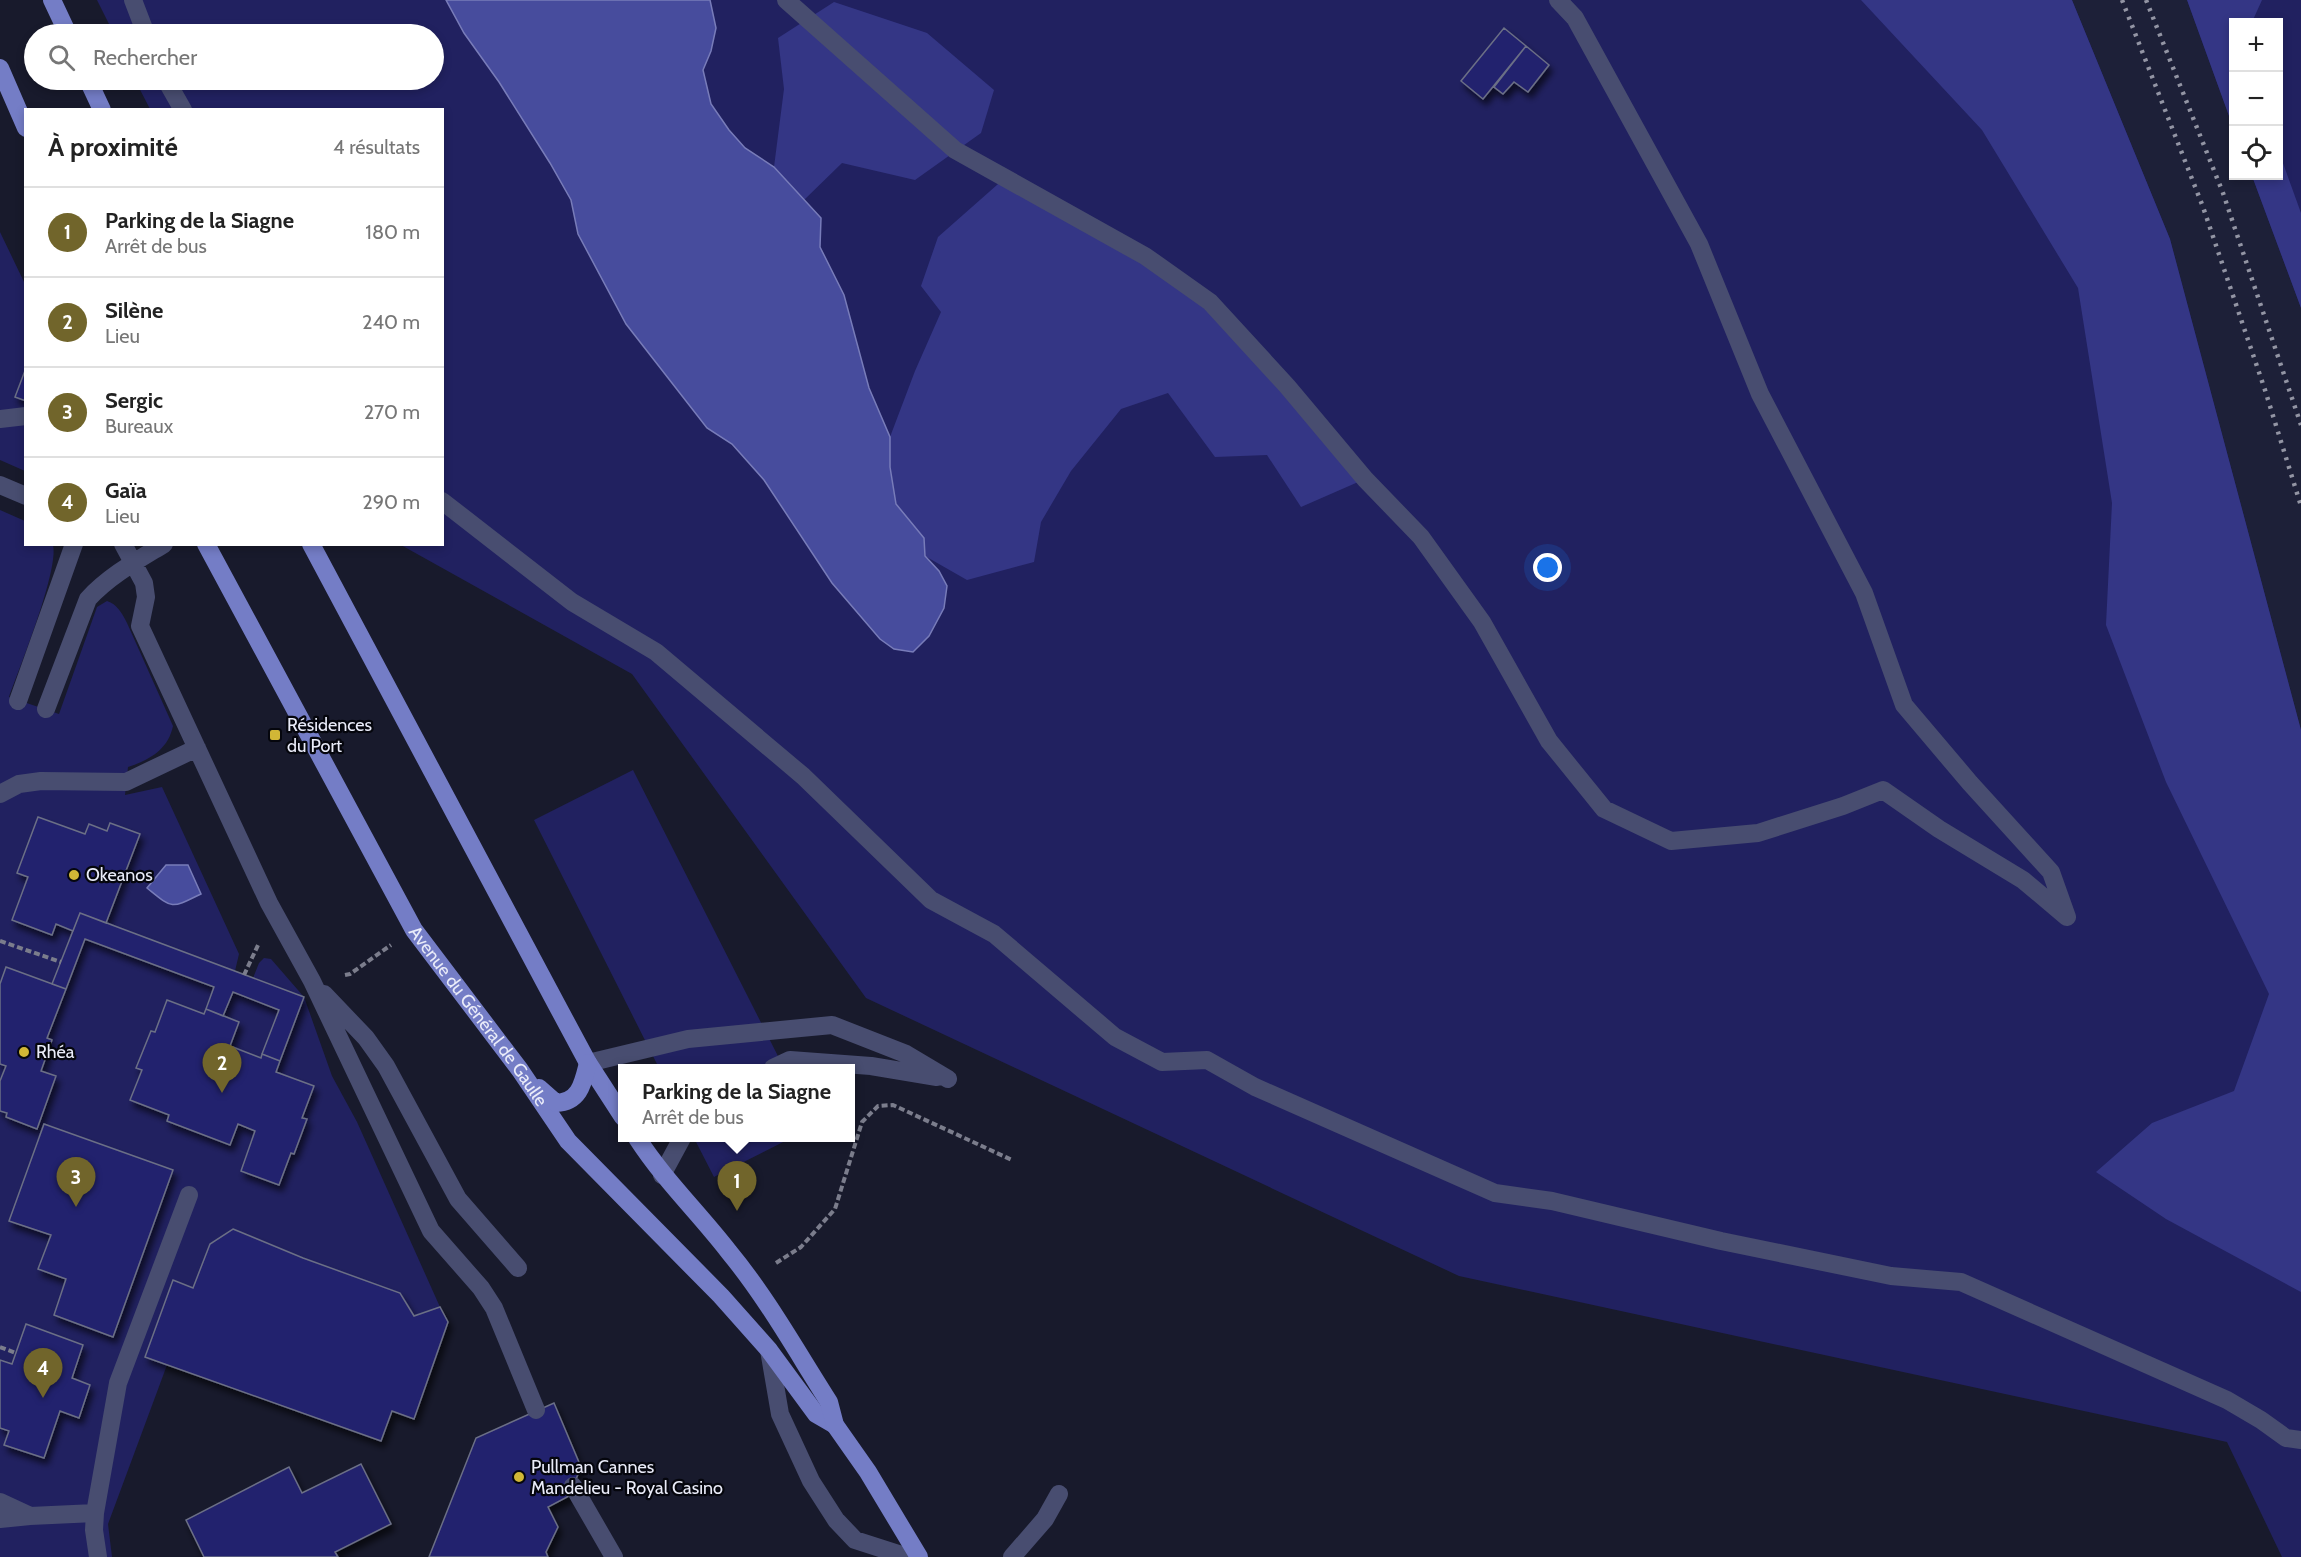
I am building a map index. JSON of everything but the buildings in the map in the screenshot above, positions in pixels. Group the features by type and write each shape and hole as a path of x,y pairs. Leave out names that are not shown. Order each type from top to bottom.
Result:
{"main road":[{"path":"52,0 63,24"},
{"path":"0,68 24,123"},
{"path":"93,90 101,108"},
{"name":"Avenue du Général de Gaulle","path":"207,546 414,930 520,1070 568,1141 721,1296 769,1350 816,1414 835,1425"},
{"path":"312,546 588,1063 618,1109"},
{"path":"520,1070 556,1102 567,1102 579,1092 588,1063"},
{"name":"Avenue du Général de Gaulle","path":"640,1142 662,1174 750,1280 829,1402 835,1425 919,1557"}],"lane":[{"path":"133,0 142,24"},
{"path":"786,0 955,150 1145,256 1210,302 1287,386 1365,479 1421,537 1482,622 1549,741 1605,809 1671,841 1758,832 1843,807 1883,790 1939,829 2023,880 2067,917 2051,872 1970,783 1904,705 1864,593 1760,394 1699,244 1575,18 1558,0"},
{"path":"172,90 182,108"},
{"path":"0,419 24,416"},
{"path":"0,485 24,495"},
{"path":"444,503 572,602 656,652 803,776 931,900 994,934 1115,1037 1162,1062 1207,1060 1256,1087 1495,1193 1552,1201 1721,1241 1891,1276 1961,1282 2227,1400 2286,1438 2301,1440"},
{"path":"18,701 73,546"},
{"path":"124,546 144,583 146,597 140,626 269,903 312,981 430,1231 481,1288 494,1308 536,1410"},
{"path":"46,709 88,599 97,589 161,546"},
{"path":"0,794 19,784 41,781 126,782 197,748"},
{"path":"312,981 366,1038 386,1066 458,1199 518,1268"},
{"path":"588,1063 688,1039 832,1025 906,1054 948,1079 855,1065"},
{"path":"782,1064 790,1060 844,1064"},
{"path":"662,1174 679,1142"},
{"path":"98,1557 94,1530 95,1513 118,1383 189,1195"},
{"path":"769,1350 780,1414 811,1481 836,1520 855,1540 908,1557"},
{"path":"573,1486 614,1557"},
{"path":"1012,1557 1045,1519 1059,1494"},
{"path":"0,1502 30,1516"},
{"path":"0,1519 95,1513"}],"path":[{"path":"0,941 61,963"},
{"path":"358,968 370,959"},
{"path":"768,1268 801,1247 834,1209 862,1122 878,1106 893,1105 1012,1160"},
{"path":"0,1347 16,1353"}],"shaded area":[{"path":"97,0 2072,0 2170,239 2301,730 2301,1557 2282,1557 2227,1442 1459,1276 866,998 632,674 403,546 444,546 444,108 149,108 140,90 444,90 444,24 109,24"},
{"path":"446,0 710,0 716,28 711,51 703,70 711,104 745,148 774,167 821,218 820,247 844,295 869,388 890,437 890,467 896,504 924,538 925,556 939,571 947,586 944,608 929,636 913,652 894,649 880,639 832,583 764,480 732,444 707,428 626,324 578,234 571,200 499,82 464,33"},
{"path":"1861,0 2072,0 2170,239 2301,730 2301,1292 2166,1219 2096,1172 2152,1123 2234,1091 2269,994 2166,782 2106,625 2112,503 2078,288 1982,130"},
{"path":"2072,0 2187,0 2229,116 2229,180 2253,180 2301,308 2301,730 2170,239"},
{"path":"2187,0 2301,0 2301,308 2253,180 2283,180 2283,18 2229,18 2229,116"},
{"path":"2187,0 2262,0 2254,18 2229,18 2229,116"},
{"path":"834,2 927,33 994,90 981,133 915,180 842,163 804,200 774,167 784,89 778,38"},
{"path":"2283,163 2301,213 2301,308 2253,180 2283,180"},
{"path":"1006,177 1210,302 1365,479 1301,507 1267,455 1215,457 1168,393 1121,409 1071,471 1041,522 1034,562 967,580 925,556 923,538 896,504 890,467 890,437 941,312 921,286 938,237"},
{"path":"0,232 24,282 24,471 0,460"},
{"path":"0,510 24,521 24,546 53,546 45,596 9,697 59,714 97,607 107,601 119,609 173,726 162,748 143,761 128,767 125,795 162,787 239,954 235,971 253,978 259,963 264,958 271,959 304,997 332,1076 357,1122 440,1307 414,1316 400,1293 303,1258 233,1229 210,1244 193,1288 173,1281 145,1356 167,1365 108,1524 112,1557 0,1557"},
{"path":"633,770 782,1064 657,1064 534,820"},
{"path":"166,865 188,865 201,894 172,904 162,900 147,888"},
{"path":"696,1142 783,1142 714,1177"}],"railway":[{"path":"2122,0 2203,207 2265,390 2301,506"},
{"path":"2146,0 2223,193 2301,425"}],"place":[{"name":"Résidences du Port","path":"275,735"},
{"name":"Okeanos","path":"74,875"},
{"name":"Rhéa","path":"24,1052"},
{"name":"Silène","path":"222,1093"},
{"name":"Sergic","path":"76,1207"},
{"name":"Parking de la Siagne","path":"737,1211"},
{"name":"Gaïa","path":"43,1398"},
{"name":"Pullman Cannes Mandelieu - Royal Casino","path":"519,1477"}]}
